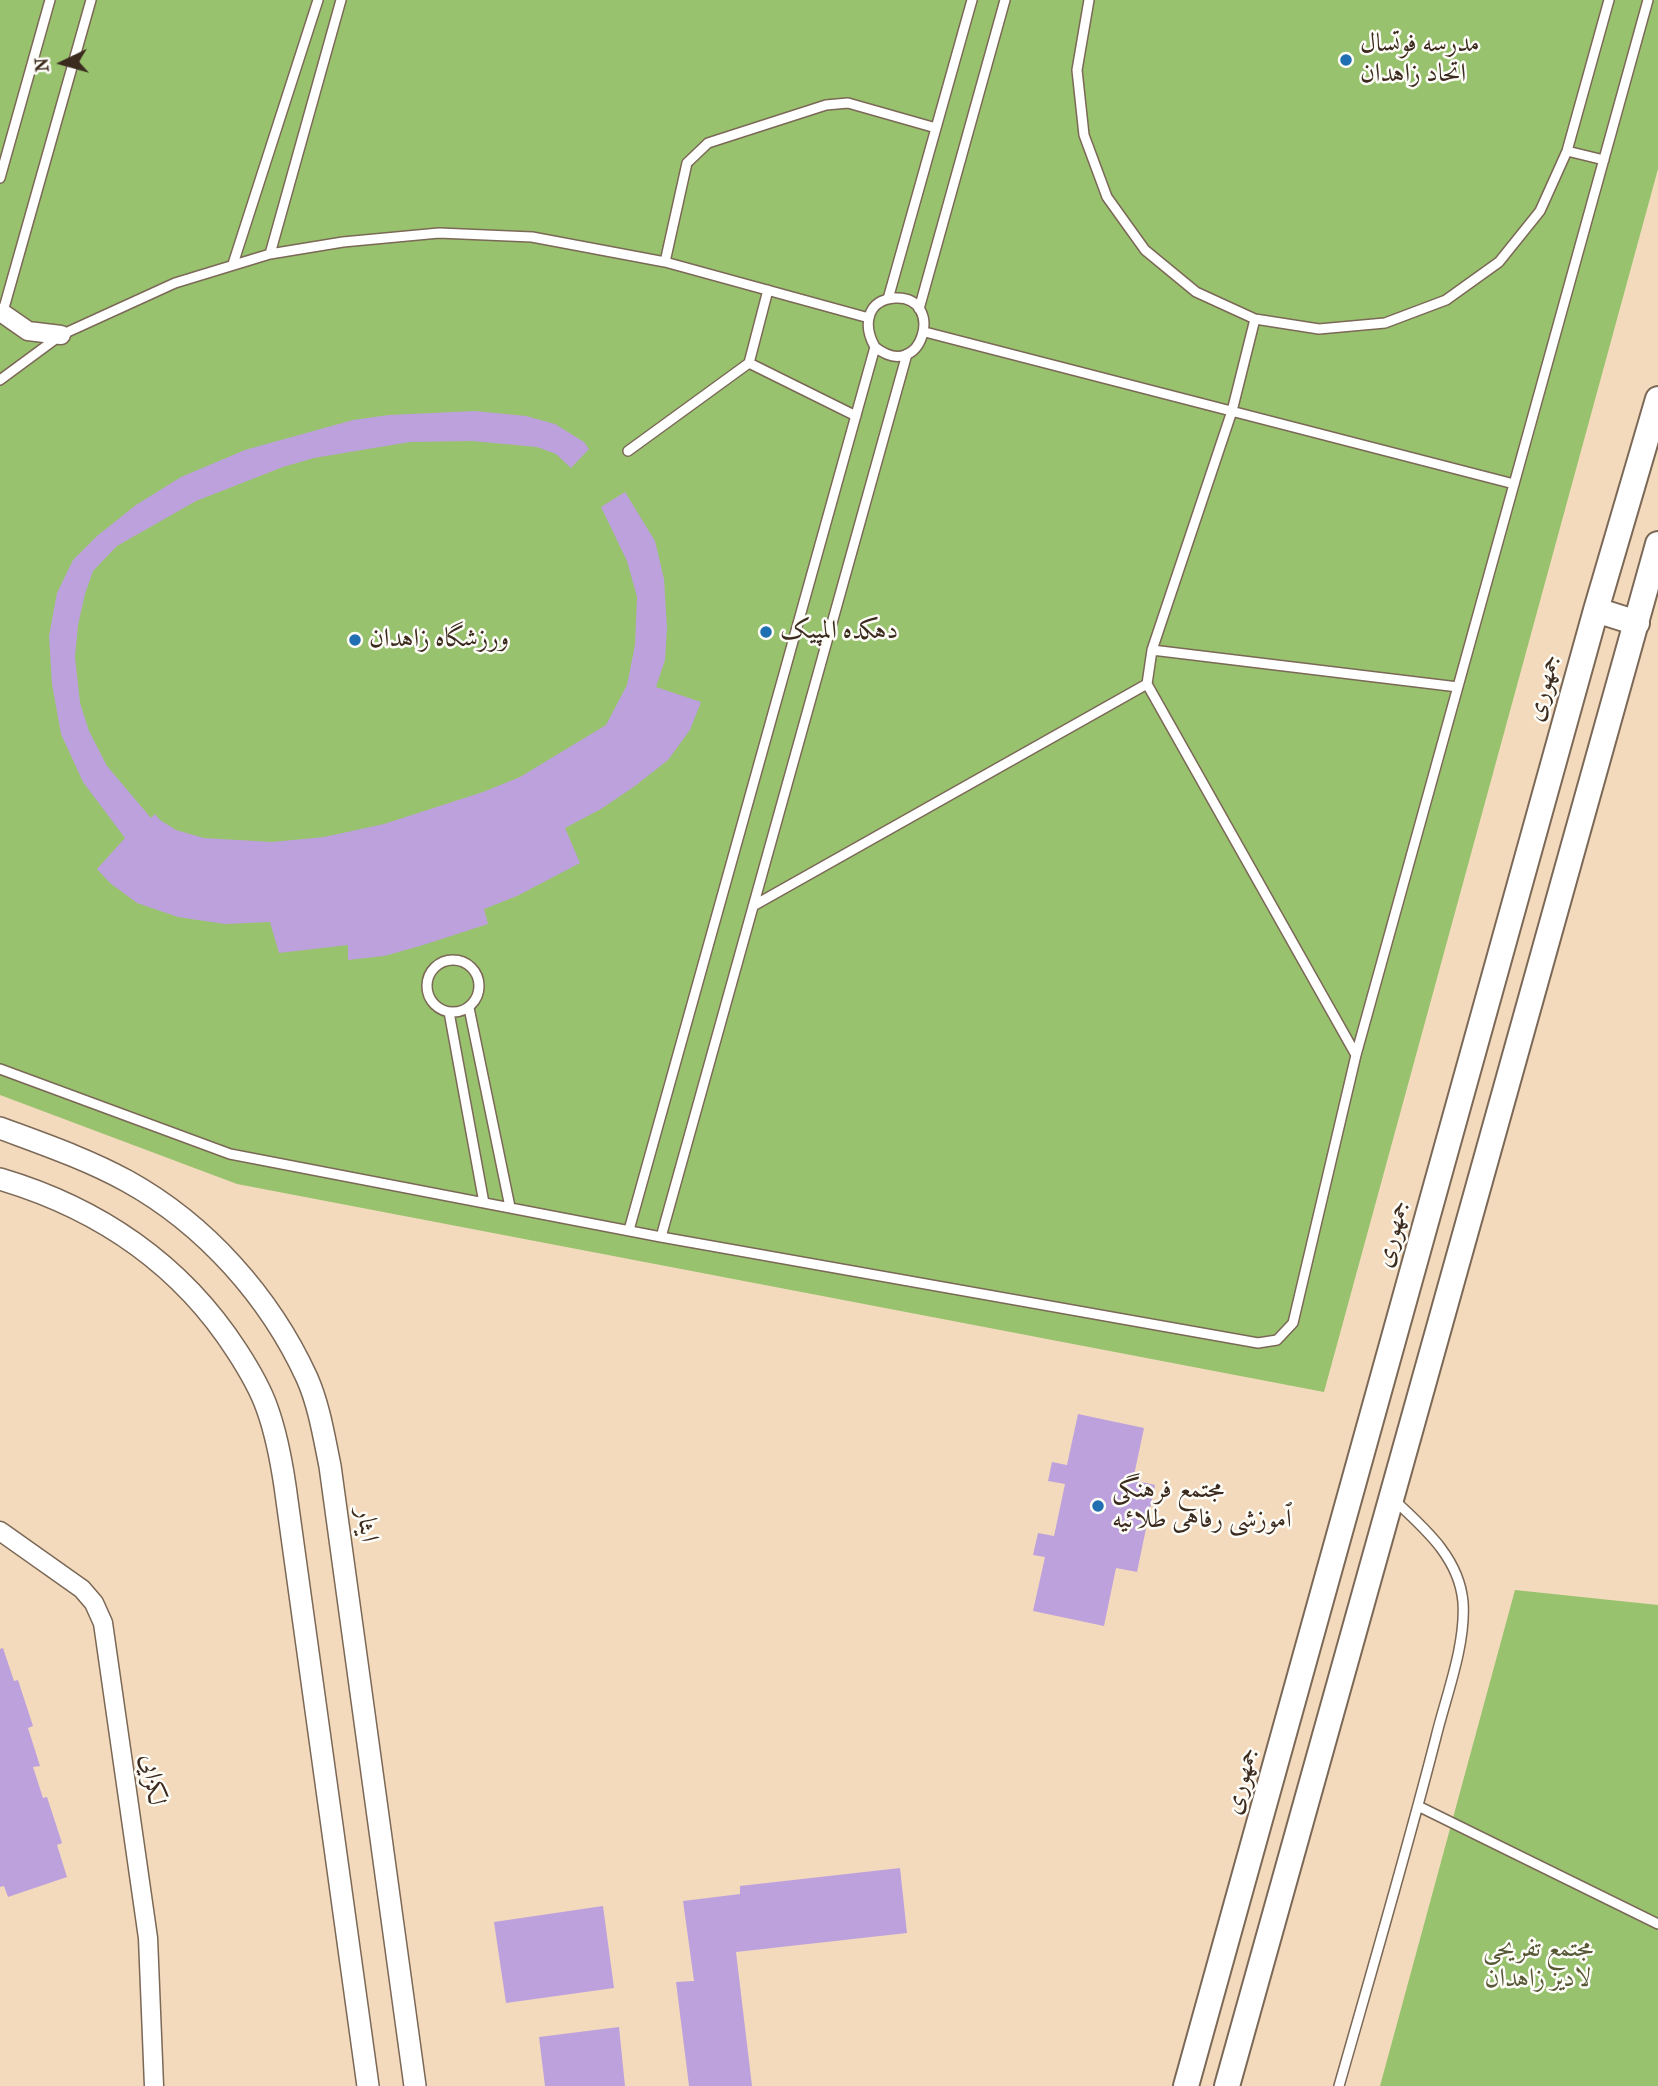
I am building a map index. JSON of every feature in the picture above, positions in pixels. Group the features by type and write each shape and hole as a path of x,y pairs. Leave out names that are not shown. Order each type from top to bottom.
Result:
{"main road":[{"name":"جمهوری","path":"1186,2086 1596,610 1658,399"},
{"path":"1227,2086 1658,544"},
{"path":"1596,610 1637,623"}],"street":[{"path":"1,318 28,331 61,335"},
{"name":"ایثار","path":"0,1128 80,1158 128,1181 193,1228 234,1267 261,1301 285,1337 308,1380 330,1465 415,2086"},
{"path":"0,1179 36,1189 96,1218 139,1245 168,1269 223,1330 248,1367 266,1405 278,1443 285,1486 368,2086"},
{"name":"لکزایی","path":"0,1531 82,1589 94,1603 103,1623 148,1938 154,2086"}],"lane":[{"path":"0,178 50,0"},
{"path":"1,318 91,0"},
{"path":"233,264 318,0"},
{"path":"270,254 341,0"},
{"path":"888,299 972,0"},
{"path":"919,309 1005,0"},
{"path":"1089,0 1077,70 1084,135 1107,197 1145,250 1196,292 1255,319 1320,329 1385,323 1446,300 1499,262 1540,211 1567,151 1609,0"},
{"path":"0,1069 230,1154 661,1237 1258,1343 1278,1340 1293,1323 1356,1055 1648,0"},
{"path":"665,262 687,163 708,143 826,105 848,103 936,128"},
{"path":"1567,151 1604,160"},
{"path":"0,380 61,335 175,283 270,254 343,242 439,233 533,237 665,262 869,318"},
{"path":"628,451 749,363 768,290"},
{"path":"900,298 919,309 925,332 921,342 907,354 892,356 875,347 868,335 869,318 878,304 888,299 900,298"},
{"path":"1255,319 1232,411 1152,650 1147,684 1356,1055"},
{"path":"925,332 1514,484"},
{"path":"629,1230 875,347"},
{"path":"661,1237 907,354"},
{"path":"749,363 856,416"},
{"path":"1152,650 1458,687"},
{"path":"753,906 1147,684"},
{"path":"458,960 475,971 480,980 480,991 468,1008 449,1012 432,1001 427,991 427,981 431,971 439,964 458,960"},
{"path":"468,1008 509,1208"},
{"path":"449,1012 484,1203"},
{"path":"1339,2086 1418,1806 1461,1637 1463,1601 1455,1569 1433,1537 1391,1497"},
{"path":"1418,1806 1658,1924"}],"green space":[{"name":"دهکده المپیک","path":"0,0 1658,0 1658,169 1324,1392 237,1184 0,1095"},
{"name":"مجتمع تفریحی لادیز زاهدان","path":"1515,1590 1658,1605 1658,2086 1380,2086"}],"building":[{"path":"475,411 526,416 555,424 584,442 589,449 571,468 556,454 537,447 472,441 410,442 314,458 283,467 196,501 117,546 93,571 78,625 75,657 80,703 89,731 107,766 151,818 155,814 176,830 204,838 272,842 324,837 384,824 520,777 606,725 627,685 635,645 637,597 627,561 601,507 625,492 655,541 664,579 667,628 665,660 656,687 701,702 690,730 668,760 635,786 601,809 565,828 580,863 517,896 484,909 488,924 420,946 384,956 348,960 348,945 279,953 270,922 225,924 178,917 137,903 110,883 97,869 125,838 83,782 61,734 52,684 49,636 57,593 73,560 97,536 136,505 181,477 245,450 353,420 389,415"},
{"path":"1078,1414 1144,1428 1133,1480 1155,1485 1137,1572 1116,1568 1104,1626 1033,1611 1045,1557 1033,1555 1038,1533 1054,1536 1065,1484 1048,1481 1052,1462 1067,1465"},
{"path":"3,1648 14,1681 18,1680 33,1726 28,1728 40,1766 33,1767 43,1798 47,1797 62,1843 57,1845 67,1877 8,1897 4,1886 0,1887 0,1649"},
{"path":"900,1868 907,1933 736,1952 752,2086 689,2086 676,1982 694,1981 683,1901 740,1894 740,1886"},
{"path":"603,1906 614,1988 506,2003 494,1922"},
{"path":"619,2027 625,2086 545,2086 539,2037"}],"place":[{"name":"مدرسه فوتسال اتحاد زاهدان","path":"1346,60"},
{"name":"دهکده المپیک","path":"766,632"},
{"name":"ورزشگاه زاهدان","path":"355,640"},
{"name":"مجتمع فرهنگی ٱموزشی رفاهی طلائیه","path":"1098,1506"}]}
